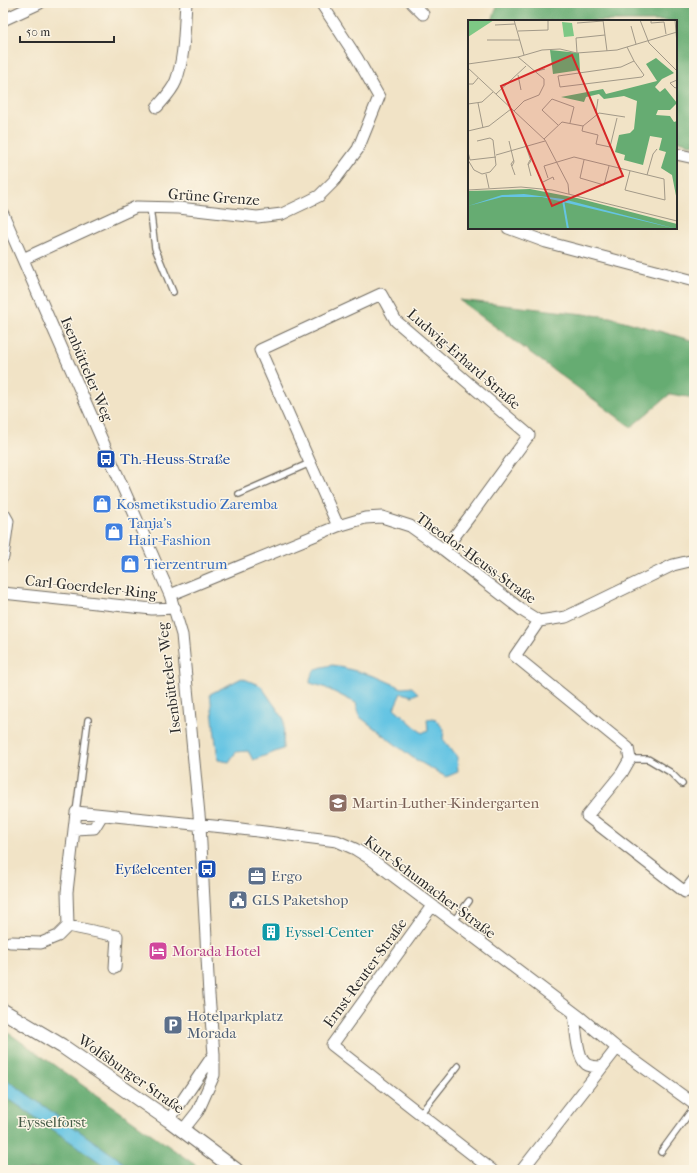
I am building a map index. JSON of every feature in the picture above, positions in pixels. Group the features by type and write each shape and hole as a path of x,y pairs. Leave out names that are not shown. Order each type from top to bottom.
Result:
{"street":[{"path":"3,20 40,3"},
{"path":"157,107 166,98 175,82 183,55 186,3"},
{"name":"Grüne Grenze","path":"23,259 136,207 179,208 257,217 282,214 319,196 334,181 358,149 379,97 357,58 321,3"},
{"path":"412,3 423,14"},
{"path":"677,154 694,158"},
{"name":"Isenbütteler Weg","path":"3,214 6,228 23,259 170,595 182,635 200,825 209,994 214,1054 214,1075 198,1110 183,1130"},
{"path":"511,229 546,242 694,281"},
{"name":"Ludwig-Erhard-Straße","path":"338,526 260,350 381,294 396,321 529,435 444,550"},
{"path":"3,557 8,521 4,514"},
{"name":"Theodor-Heuss-Straße","path":"170,595 338,526 365,518 382,517 410,526 444,550 523,612 540,621 566,617 673,564 694,558"},
{"name":"Carl-Goerdeler-Ring","path":"3,593 152,609 175,608"},
{"path":"540,621 515,656 628,748 630,759 622,773 587,816 685,892 694,880"},
{"path":"10,942 41,943 58,936 68,926 67,892 76,812"},
{"name":"Kurt-Schumacher-Straße","path":"76,812 337,841 356,849 366,855 574,1014 616,1048 694,1106"},
{"path":"74,829 94,828 102,815"},
{"name":"Ernst-Reuter-Straße","path":"432,906 332,1045 492,1170"},
{"path":"68,926 117,936 115,968"},
{"name":"Wolfsburger Straße","path":"3,1011 62,1046 169,1120 236,1170"},
{"path":"574,1014 579,1053 585,1063 595,1067 602,1067"},
{"path":"522,1170 616,1048"},
{"path":"169,1120 214,1054"}],"lane":[{"path":"150,207 155,248 173,292"},
{"path":"239,494 310,463"},
{"path":"76,812 88,720"},
{"path":"630,759 648,759 670,772 682,784"},
{"path":"453,922 469,901"},
{"path":"420,1114 458,1066"},
{"path":"661,1152 694,1106"}],"green space":[{"path":"498,3 694,3 694,145 677,140 677,20 492,20"},
{"path":"459,300 610,317 694,341 694,398 670,394 631,427"},
{"name":"Eysselforst","path":"3,1029 201,1169 202,1170 3,1170"}],"water":[{"path":"333,665 375,676 402,688 412,687 418,693 412,696 401,693 394,708 422,733 428,730 427,719 434,718 444,729 443,739 457,757 458,772 446,777 413,758 360,717 356,703 324,687 310,683 310,678 314,671"},
{"path":"242,678 261,686 284,719 283,749 253,760 248,751 236,752 229,762 218,760 210,694"},
{"path":"3,1077 133,1170 111,1170 3,1095"}],"place":[{"name":"Th.-Heuss-Straße","path":"106,459"},
{"name":"Kosmetikstudio Zaremba","path":"102,504"},
{"name":"Tanja's Hair-Fashion","path":"114,532"},
{"name":"Tierzentrum","path":"130,564"},
{"name":"Martin-Luther-Kindergarten","path":"338,803"},
{"name":"Eyßelcenter","path":"207,869"},
{"name":"Ergo","path":"257,876"},
{"name":"GLS Paketshop","path":"238,900"},
{"name":"Eyssel-Center","path":"271,932"},
{"name":"Morada Hotel","path":"158,951"},
{"name":"Hotelparkplatz Morada","path":"173,1025"}]}
